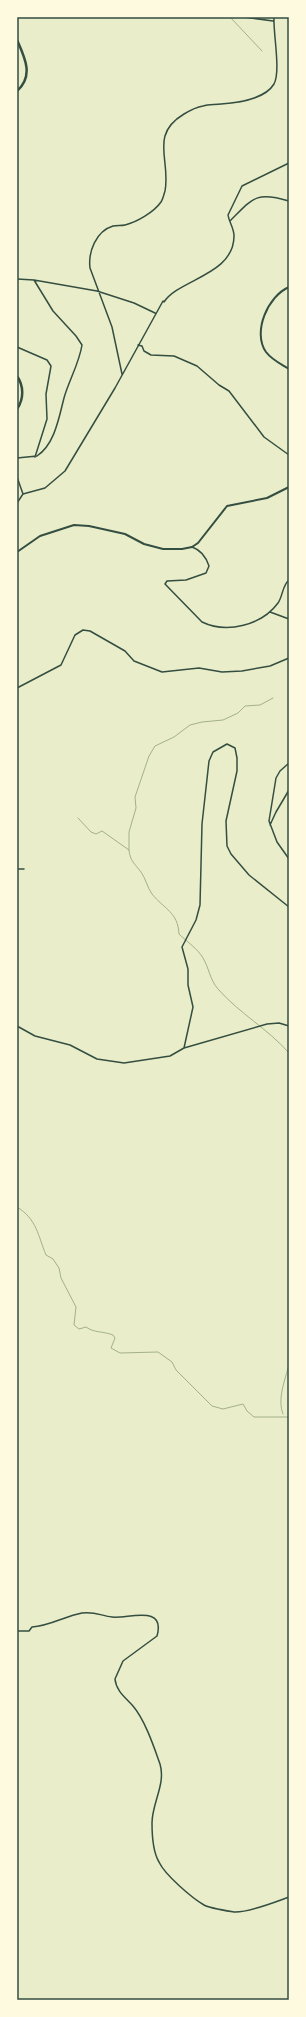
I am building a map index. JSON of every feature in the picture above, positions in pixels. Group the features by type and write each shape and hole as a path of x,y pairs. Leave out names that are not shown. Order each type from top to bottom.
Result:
{"main road":[{"path":"17,40 23,52 28,69 25,82 17,91"},
{"path":"289,287 280,292 272,302 264,318 262,342 267,354 289,370"},
{"path":"17,376 21,382 23,395 17,409"},
{"path":"17,552 40,536 74,525 89,526 124,534 150,546 163,549 175,550 192,547 203,538 227,506 266,498 289,487"}],"street":[{"path":"244,17 274,21"},
{"path":"122,374 112,327 98,291 89,258 90,249 98,237 113,226 126,225 141,218 162,200 166,185 163,146 166,129 183,114 202,106 228,104 253,98 262,94 274,84 276,66 274,17"},
{"path":"17,503 23,494 46,488 63,474 122,374 155,313 167,297 210,272 221,263 231,249 234,238 228,215 238,191 242,186 289,163"},
{"path":"230,221 247,204 260,196 271,196 289,201"},
{"path":"17,279 34,280 98,291 134,303 155,313"},
{"path":"17,458 35,457 43,451 52,438 62,411 64,398 78,362 82,345 76,336 53,311 34,280"},
{"path":"138,345 142,346 144,351 151,355 174,356 197,366 219,385 229,391 264,437 289,455"},
{"path":"17,347 47,360 51,366 46,394 47,419 35,457"},
{"path":"17,477 23,494"},
{"path":"192,547 200,551 206,560 209,566 206,574 186,580 167,581 165,584 202,622 227,627 255,622 270,612 278,603 286,583 289,580"},
{"path":"270,612 289,619"},
{"path":"17,688 61,664 75,635 83,630 90,631 125,651 134,660 162,672 199,668 222,672 242,671 270,666 289,658"},
{"path":"184,1048 193,1007 188,985 188,964 182,947 196,920 200,905 202,824 206,776 209,760 213,752 227,744 231,745 237,751 237,771 226,821 227,846 231,854 249,875 289,907"},
{"path":"289,763 280,771 276,778 269,821 277,842 289,859"},
{"path":"270,826 276,812 289,790"},
{"path":"17,868 24,869"},
{"path":"17,1026 35,1036 65,1043 92,1057 116,1063 170,1056 184,1048 267,1024 279,1023 289,1026"},
{"path":"17,1631 29,1631 32,1628 44,1626 77,1614 89,1612 114,1617 146,1614 152,1616 158,1624 157,1636 123,1661 115,1679 121,1692 140,1714 160,1767 162,1776 155,1804 152,1825 154,1848 158,1861 180,1887 209,1908 234,1912 242,1911 289,1897"}],"waterway":[{"path":"230,17 262,51"},
{"path":"129,850 129,832 136,808 135,797 149,756 155,746 174,737 190,725 223,720 238,713 245,706 260,705 273,698"},
{"path":"78,818 91,832 96,834 102,831 129,850 132,860 143,875 152,894 170,911 176,921 179,934 201,955 213,982 218,989 226,998 272,1036 289,1053"},
{"path":"17,1207 33,1222 46,1255 53,1259 59,1268 61,1278 76,1307 74,1325 79,1329 86,1327 113,1335 115,1338 111,1348 120,1353 158,1352 172,1362 176,1370 212,1406 223,1409 243,1404 247,1411 254,1417 289,1417"},
{"path":"283,1414 281,1408 281,1396 289,1365"}]}
